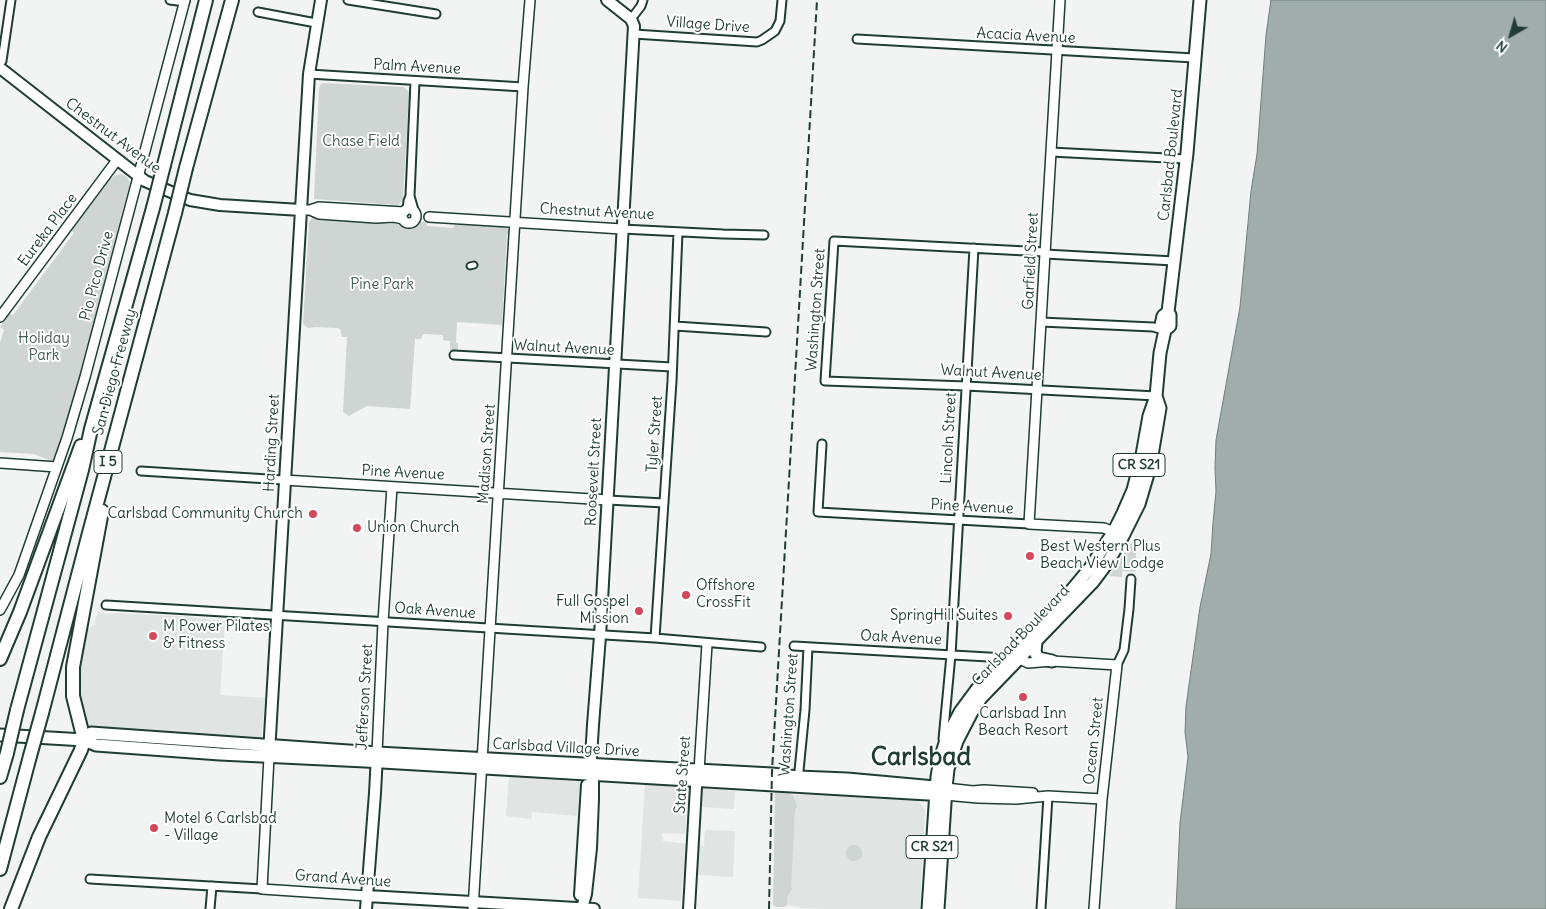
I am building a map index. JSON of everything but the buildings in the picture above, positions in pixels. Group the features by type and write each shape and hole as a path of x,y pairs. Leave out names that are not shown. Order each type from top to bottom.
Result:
{"highway":[{"name":"San Diego Freeway","path":"0,777 82,470 91,429 153,208 206,0"},
{"name":"San Diego Freeway","path":"0,868 232,0"},
{"path":"11,909 39,838 84,740 73,696 73,667 120,416"},
{"path":"0,659 20,612 81,443 91,429"}],"main road":[{"name":"Harding Street","path":"269,751 284,480 305,210 309,74 320,0"},
{"name":"Carlsbad Boulevard","path":"938,909 941,791 938,771 942,749 953,724 971,696 1070,592 1118,534 1139,504 1150,468 1160,408 1156,396 1160,353 1165,330 1161,325 1163,316 1168,312 1186,160 1200,0"},
{"path":"612,2 631,19"},
{"name":"Roosevelt Street","path":"582,909 586,894 590,856 593,799 590,769 600,636 634,34 634,26 631,19"},
{"name":"Chestnut Avenue","path":"0,68 145,181 190,200 220,205 305,210"},
{"name":"Carlsbad Boulevard","path":"928,909 941,791 957,740 972,712 990,688 1093,582 1108,562 1118,534"},
{"path":"1020,659 1019,651 1026,643 1032,630"},
{"path":"1036,642 1035,652 1038,658 1052,661"},
{"path":"990,688 992,682 1002,670 1006,658"},
{"name":"Carlsbad Village Drive","path":"84,740 91,733 176,740 269,751"},
{"name":"Carlsbad Village Drive","path":"0,735 84,740 96,745 161,750 269,751 698,775 941,791"},
{"path":"142,748 153,742 155,738"},
{"path":"161,750 164,746 174,743 176,740"},
{"name":"Jefferson Street","path":"366,909 377,757"},
{"name":"State Street","path":"689,909 698,775"},
{"name":"Grand Avenue","path":"367,896 473,906 594,909"}],"street":[{"path":"0,63 2,61 11,0"},
{"path":"170,0 185,1"},
{"path":"348,0 436,14"},
{"name":"Madison Street","path":"473,906 523,87 530,0"},
{"path":"631,19 641,6 643,0"},
{"name":"Village Drive","path":"634,34 757,42 775,31 780,21 782,0"},
{"name":"Garfield Street","path":"1029,524 1060,0"},
{"name":"Pio Pico Drive","path":"0,610 3,600 19,575 67,438 85,378 185,1"},
{"path":"258,12 316,23"},
{"name":"Acacia Avenue","path":"857,39 1194,58"},
{"name":"Palm Avenue","path":"309,74 523,87"},
{"path":"410,214 408,201 410,196 415,80"},
{"path":"1051,152 1186,160"},
{"name":"Eureka Place","path":"0,317 117,160"},
{"name":"Chestnut Avenue","path":"305,210 319,207 429,217 622,229 764,234"},
{"name":"Tyler Street","path":"655,638 675,326 678,232"},
{"name":"Washington Street","path":"825,381 834,241 974,248"},
{"path":"974,248 1174,261"},
{"name":"Lincoln Street","path":"942,749 951,655 974,248"},
{"path":"1041,322 1153,327 1165,330"},
{"path":"675,326 766,332"},
{"name":"Walnut Avenue","path":"454,355 672,367"},
{"name":"Walnut Avenue","path":"825,381 1037,389 1156,396"},
{"name":"Pine Avenue","path":"822,444 818,512 1104,528 1118,534"},
{"path":"0,463 57,467"},
{"name":"Pine Avenue","path":"141,471 664,503"},
{"name":"Jefferson Street","path":"377,757 392,487"},
{"name":"Ocean Street","path":"1094,909 1102,799 1116,665 1124,650 1130,610 1131,579"},
{"name":"Oak Avenue","path":"106,606 655,638 707,644 761,647"},
{"name":"State Street","path":"698,775 707,644"},
{"name":"Oak Avenue","path":"794,646 1006,658"},
{"name":"Washington Street","path":"798,782 805,710 808,647"},
{"path":"1020,659 1028,663 1052,661 1116,665"},
{"name":"Harding Street","path":"262,889 269,751"},
{"name":"Carlsbad Village Drive","path":"941,791 978,798 1016,799 1048,796 1102,799"},
{"path":"1041,909 1048,796"},
{"name":"Grand Avenue","path":"90,879 367,896"},
{"path":"210,909 212,886"}],"shaded area":[{"path":"1271,0 1546,0 1546,909 1176,909 1180,823 1188,757 1185,732 1186,706 1200,607 1211,554 1216,491 1216,440 1240,307 1251,191 1257,154 1266,35"},
{"path":"98,611 106,614 178,616 225,621 220,695 265,698 261,740 90,729 84,721 78,697 79,661 87,630 94,625"},
{"path":"509,776 580,782 577,816 532,812 531,819 506,816"},
{"path":"645,783 735,791 734,809 687,806 685,834 662,833 663,841 704,846 705,830 735,831 733,877 683,874 681,901 638,898"},
{"path":"793,795 918,800 925,810 920,909 827,909 787,905 787,898 793,889 790,888 795,810 798,808"}],"green space":[{"name":"Chase Field","path":"323,83 404,87 409,92 403,199 398,205 314,199 319,89"},
{"name":"Holiday Park","path":"121,174 127,177 130,183 121,216 123,219 58,455 51,461 34,454 0,452 0,343 4,330 0,327 9,313 13,315 74,233 71,230 109,180"},
{"name":"Pine Park","path":"315,214 318,220 351,222 352,219 357,219 358,222 391,224 392,221 398,220 409,227 419,222 426,222 427,226 453,228 455,224 507,228 509,233 507,234 502,325 457,322 456,343 458,343 458,350 453,351 450,351 450,341 443,340 443,335 423,334 421,339 415,339 410,409 367,406 349,416 343,412 347,337 342,337 340,329 337,328 308,328 303,324 309,222"},
{"path":"1136,536 1135,572 1122,571 1122,577 1109,576"},
{"path":"775,792 793,795 798,808 795,810 791,888 793,888 787,898 787,905 784,907 773,905"},
{"path":"854,845 862,853 854,861 846,853"}],"railway":[{"path":"769,909 772,771 817,0"}],"place":[{"name":"Carlsbad Community Church","path":"313,514"},
{"name":"Union Church","path":"357,528"},
{"name":"Best Western Plus Beach View Lodge","path":"1030,556"},
{"name":"Offshore CrossFit","path":"686,595"},
{"name":"Full Gospel Mission","path":"639,611"},
{"name":"SpringHill Suites","path":"1008,616"},
{"name":"M Power Pilates & Fitness","path":"153,636"},
{"name":"Carlsbad Inn Beach Resort","path":"1023,697"},
{"name":"Motel 6 Carlsbad - Village","path":"154,828"}],"district":[{"name":"Carlsbad","path":"921,758"}]}
